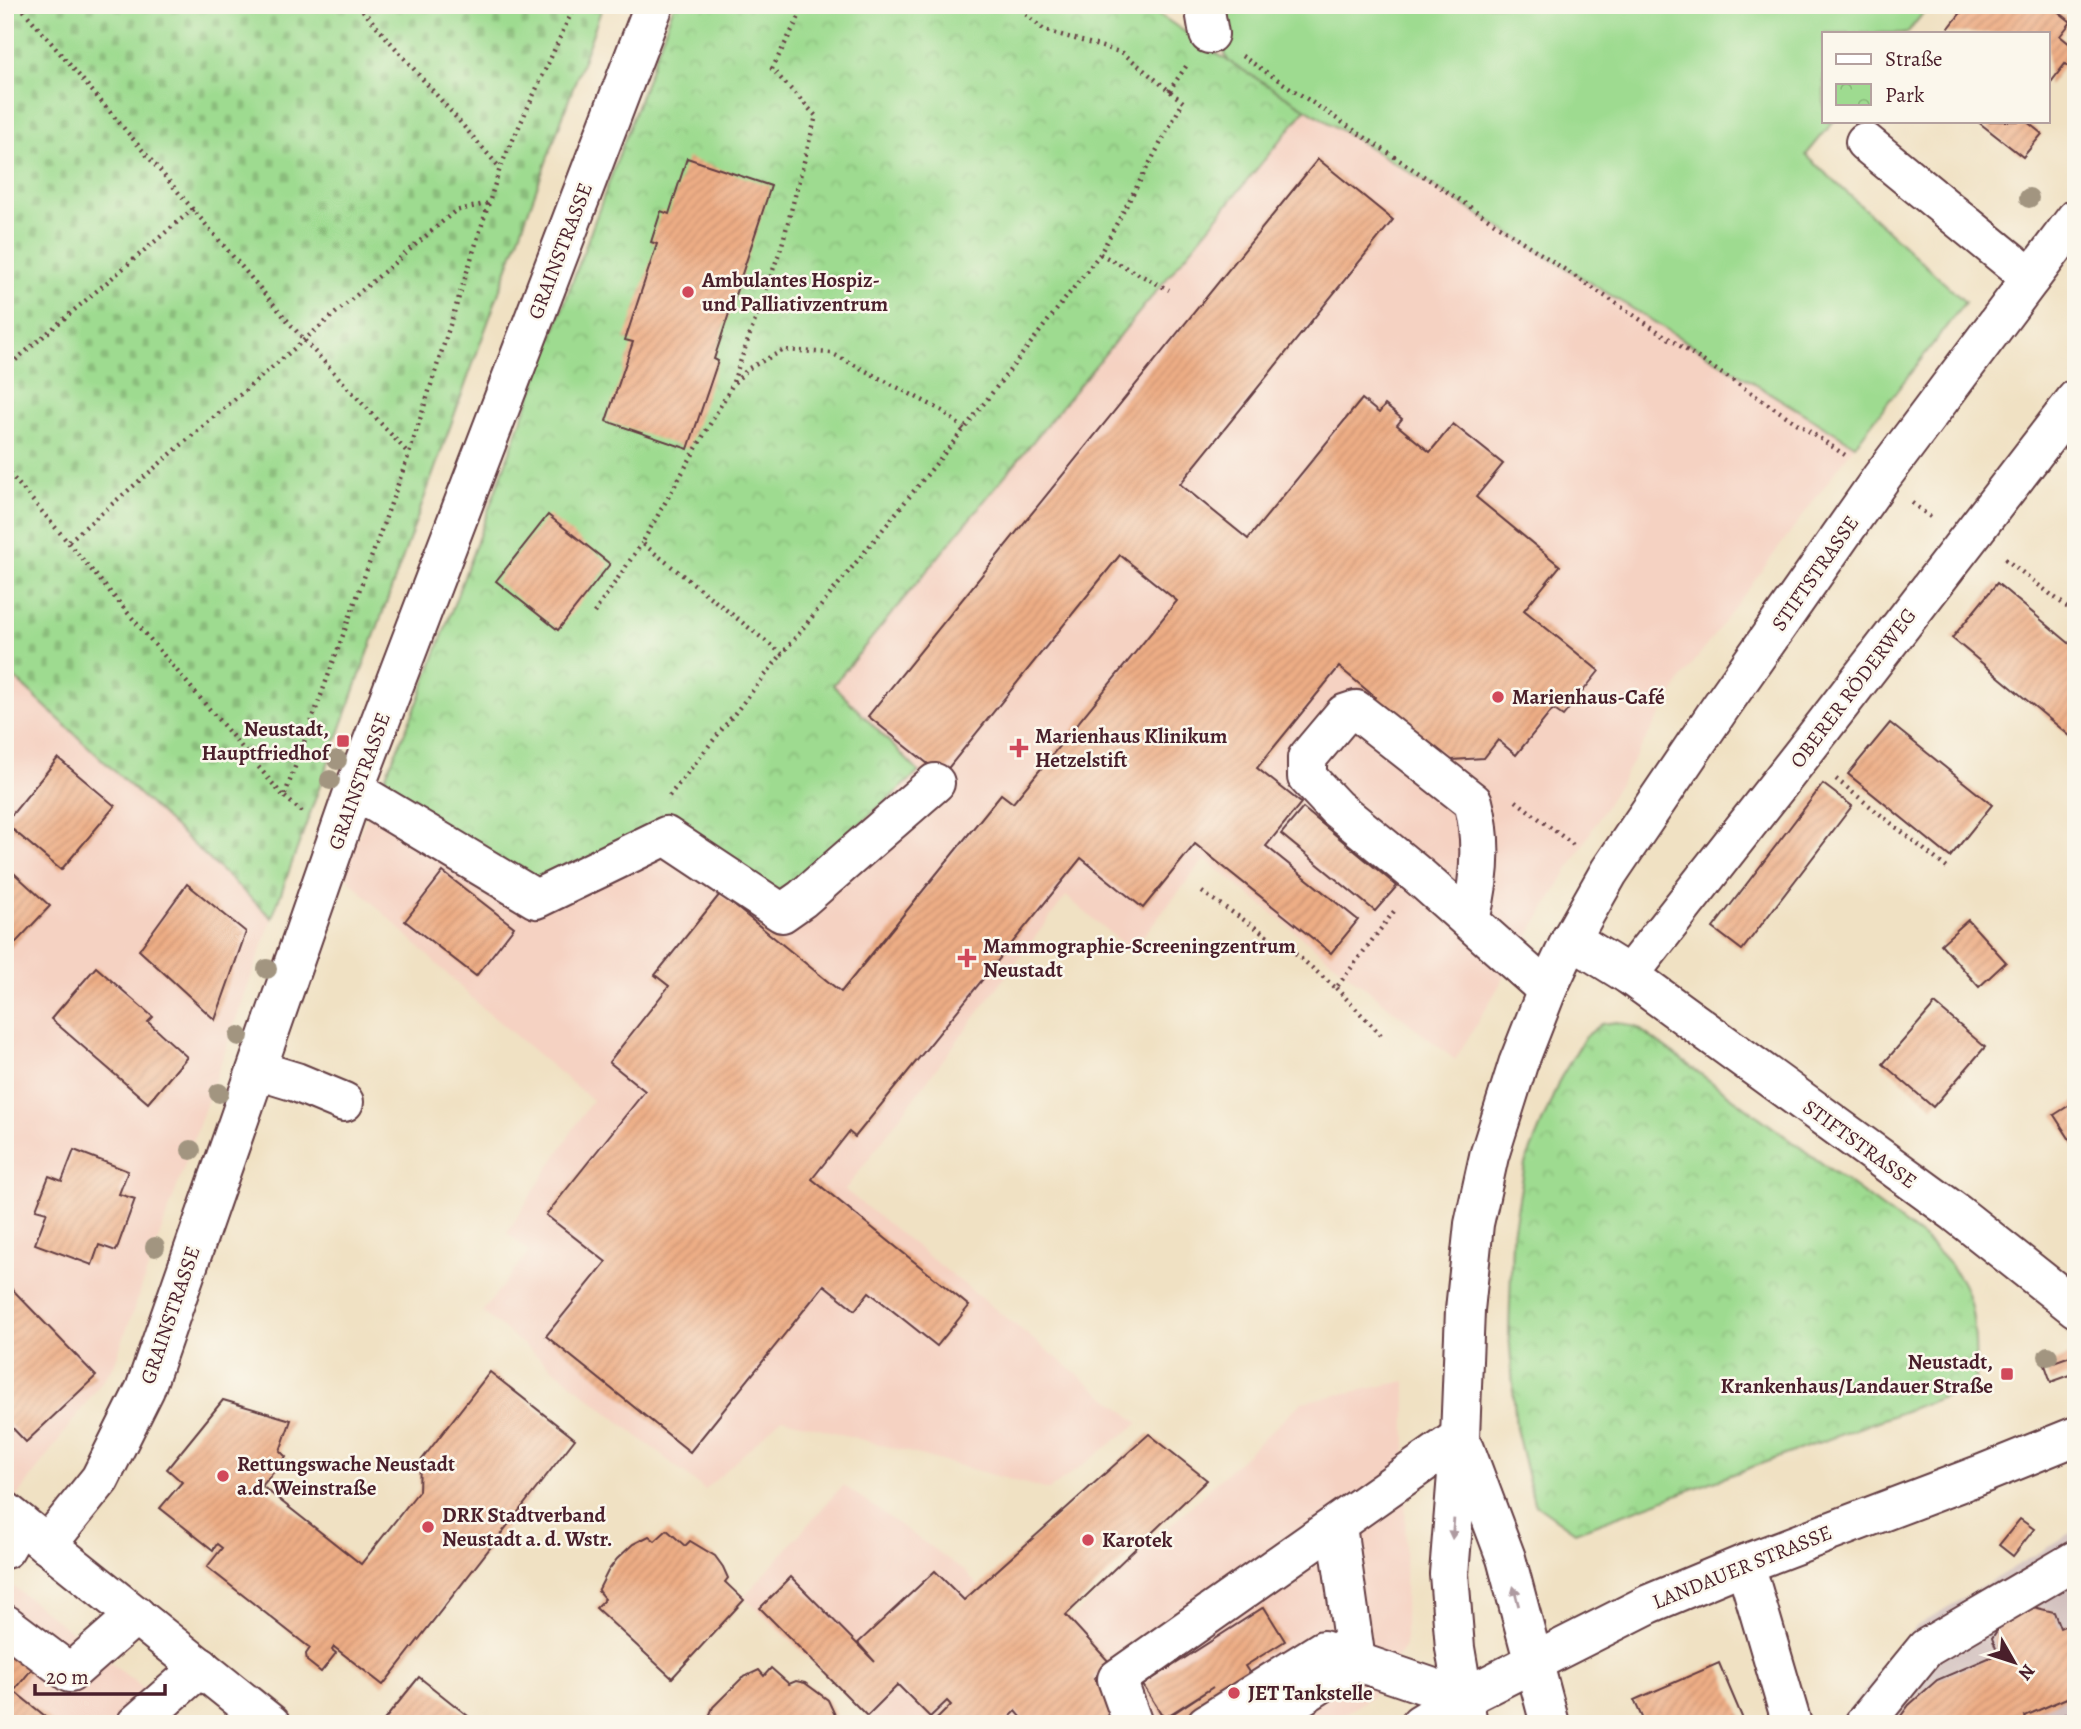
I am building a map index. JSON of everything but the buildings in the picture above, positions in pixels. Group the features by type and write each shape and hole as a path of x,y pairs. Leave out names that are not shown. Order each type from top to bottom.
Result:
{"street":[{"name":"GRAINSTRASSE","path":"19,1532 100,1479 139,1401 354,790 654,5"},
{"path":"1865,142 2031,278"},
{"name":"STIFTSTRASSE","path":"1466,1711 1455,1648 1449,1574 1460,1437 1465,1310 1474,1224 1489,1156 1518,1064 1547,990 1571,939 1609,873 1720,708 1881,478 2076,218"},
{"name":"OBERER RÖDERWEG","path":"1629,975 1804,753 2076,399"},
{"path":"1470,920 1480,869 1480,839 1473,802 1356,710 1344,713 1307,758 1307,777 1336,808 1470,920 1547,990"},
{"path":"354,790 536,900 666,836 782,913 935,783"},
{"name":"STIFTSTRASSE","path":"1571,939 1629,975 1956,1213 2076,1308"},
{"path":"257,1070 344,1102"},
{"name":"LANDAUER STRASSE","path":"1420,1724 1466,1711 1533,1662 1632,1612 1745,1564 2076,1436"},
{"path":"1133,1724 1117,1679 1460,1437"},
{"name":"STIFTSTRASSE","path":"1460,1437 1506,1558 1550,1724"},
{"path":"1337,1526 1356,1661"},
{"path":"19,1532 136,1615 271,1724"},
{"path":"1864,1724 1926,1648 2076,1560"},
{"path":"1745,1564 1792,1724"},
{"path":"5,1624 70,1673 136,1615"},
{"path":"1206,1724 1323,1650 1356,1661 1466,1711"},
{"path":"1258,1724 1356,1661"},
{"path":"136,1724 201,1667"}],"path":[{"path":"19,5 304,340 409,454"},
{"path":"358,5 500,167"},
{"path":"5,468 285,797 409,454 500,167 575,5"},
{"path":"593,612 642,543 733,383 782,245 816,116 772,69 805,5"},
{"path":"664,802 964,429 1100,254 1182,102 1123,53 1044,30 1015,5"},
{"path":"1206,19 1881,478 2076,614"},
{"path":"69,541 455,211 489,203"},
{"path":"5,369 193,209"},
{"path":"1100,254 1169,290"},
{"path":"733,383 749,368 784,350 831,353 943,411 964,429"},
{"path":"642,543 782,654"},
{"path":"1804,753 1947,868"},
{"path":"1513,799 1609,873"},
{"path":"1202,892 1298,956"},
{"path":"1336,988 1383,1037"}],"shaded area":[{"name":"Marienhaus Klinikum Hetzelstift","path":"674,5 1145,5 1228,61 1855,445 1683,677 1455,1060 1205,859 1131,951 1066,896 845,1190 1139,1423 1049,1490 782,1418 705,1490 482,1312 529,1252 507,1233 592,1100 479,1005 342,873 418,702"},
{"path":"5,669 272,918 114,1365 5,1513"},
{"path":"1406,1381 1405,1646 1371,1697 1330,1724 878,1724 744,1597 843,1485 966,1572 1034,1653 1302,1402"},
{"path":"2076,1530 2076,1724 1838,1724 1915,1627"},
{"path":"5,1580 189,1724 5,1724"}],"green space":[{"path":"5,5 603,5 272,918 5,669"},
{"path":"674,5 1145,5 1306,109 833,685 919,772 779,895 667,824 538,888 377,795 418,702"},
{"path":"1205,5 1930,5 1908,32 1822,32 1822,122 1833,122 1806,155 1965,302 1855,445 1228,61"},
{"path":"1617,1022 1638,1028 1922,1237 1941,1256 1964,1285 1970,1304 1975,1339 1976,1385 1575,1532 1534,1503 1516,1428 1509,1333 1512,1239 1525,1164 1560,1079 1585,1037 1602,1024"}],"place":[{"name":"Ambulantes Hospiz- und Palliativzentrum","path":"688,292"},
{"name":"Marienhaus-Café","path":"1498,697"},
{"name":"Neustadt, Hauptfriedhof","path":"343,741"},
{"name":"Marienhaus Klinikum Hetzelstift","path":"1019,748"},
{"name":"Mammographie-Screeningzentrum Neustadt","path":"967,958"},
{"name":"Neustadt, Krankenhaus/Landauer Straße","path":"2007,1374"},
{"name":"Rettungswache Neustadt a.d. Weinstraße","path":"223,1476"},
{"name":"DRK Stadtverband Neustadt a. d. Wstr.","path":"428,1527"},
{"name":"Karotek","path":"1088,1540"},
{"name":"JET Tankstelle","path":"1234,1693"}]}
